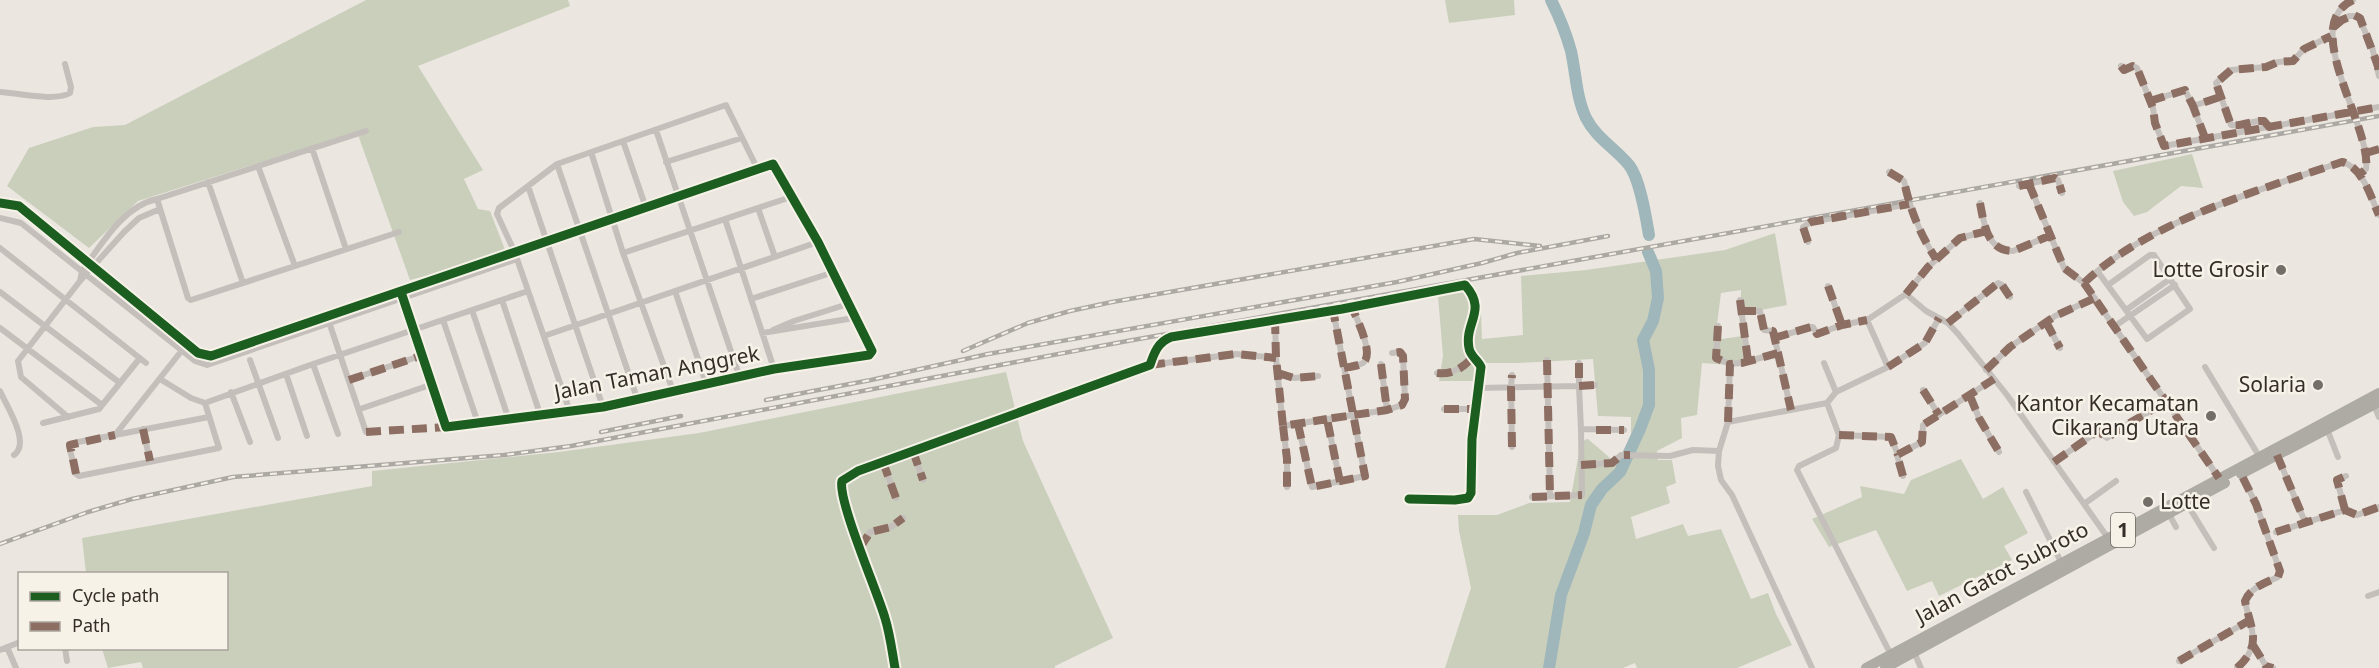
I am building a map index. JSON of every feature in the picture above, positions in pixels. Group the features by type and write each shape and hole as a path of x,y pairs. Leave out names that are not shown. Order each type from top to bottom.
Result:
{"highway":[{"name":"Jalan Gatot Subroto","path":"1866,668 2379,393"},
{"name":"Jalan Gatot Subroto","path":"1885,668 2241,474 2376,404"}],"street":[{"path":"2353,0 2341,7 2331,36 2342,81 2366,153 2366,169 2360,174"},
{"path":"2332,28 2349,16 2354,15 2360,18 2378,66 2379,76"},
{"path":"2270,128 2264,121 2258,120 2238,126 2231,125 2216,83 2228,72 2242,68 2266,67 2278,62 2293,61 2304,50 2331,36"},
{"path":"0,92 52,98 65,96 70,93 71,87 65,64"},
{"path":"2121,66 2124,70 2136,67 2150,101 2163,145 2183,144 2205,138 2379,107"},
{"path":"2150,101 2186,90 2205,138"},
{"path":"2193,106 2196,103 2220,97"},
{"path":"569,409 516,256 497,214 499,208 557,164 726,105 758,170"},
{"path":"656,130 740,378"},
{"path":"91,265 130,212 139,204 366,131"},
{"path":"666,162 742,138"},
{"path":"623,141 646,208"},
{"path":"312,148 346,249"},
{"path":"2366,153 2379,149"},
{"path":"591,152 623,253 673,391"},
{"path":"2084,283 2158,232 2238,198 2342,162 2360,174 2379,215"},
{"path":"557,164 638,398"},
{"path":"0,203 19,206 201,355 211,357 260,343 516,256 548,242 774,164 834,272 854,318 762,333"},
{"path":"258,166 295,266"},
{"path":"1889,172 1904,181 1909,204 1921,234 1936,259"},
{"path":"2019,186 2055,178 2058,180 2062,193"},
{"path":"208,182 243,283"},
{"path":"2029,184 2064,268 2084,283 2219,478"},
{"path":"528,186 603,406"},
{"path":"623,253 791,196"},
{"path":"157,199 189,300 399,232"},
{"path":"1980,203 1986,231 1992,244 2010,251 2049,236"},
{"path":"1808,242 1803,227 1811,222 1909,204"},
{"path":"758,208 774,257"},
{"path":"68,417 21,377 18,361 91,265 134,222 160,209"},
{"path":"0,218 21,223 195,362 207,365 260,343"},
{"path":"725,219 774,369"},
{"path":"1774,338 1810,327 1813,327 1817,334 1842,325 1867,320 1906,294 1936,259 1963,236 1986,231"},
{"path":"544,336 818,242"},
{"path":"0,248 146,363"},
{"path":"2098,272 2148,339 2190,309 2152,254 2108,285"},
{"path":"751,299 834,272"},
{"path":"2115,326 2128,313 2172,282"},
{"path":"1948,323 1998,283 2010,297"},
{"path":"1150,366 1156,348 1166,339 1466,285 1476,303 1468,340 1469,349 1481,367 1469,497 1455,500 1409,499"},
{"path":"1828,286 1842,325"},
{"path":"160,379 191,398 205,403 231,392 528,291"},
{"path":"675,291 706,383"},
{"path":"0,292 120,383"},
{"path":"1906,294 1926,311 1948,323 1994,379 2108,538"},
{"path":"360,409 433,384 402,295"},
{"path":"1986,369 2010,347 2046,322 2095,298"},
{"path":"502,300 540,414"},
{"path":"1740,300 1748,361"},
{"path":"773,331 794,321 848,304"},
{"path":"1344,368 1364,362 1367,355 1365,342 1352,307"},
{"path":"472,310 509,420"},
{"path":"1298,424 1312,488 1365,476 1333,310"},
{"path":"1741,311 1760,311 1764,330 1773,331 1791,410"},
{"name":"Jalan Taman Anggrek","path":"433,384 446,426 509,420 569,409 603,406 774,369 869,355 872,350 854,318"},
{"path":"1728,422 1827,403 1836,392 1888,367 1924,343 1939,318"},
{"path":"1275,319 1276,358 1287,459 1287,487"},
{"path":"329,320 366,432"},
{"path":"443,320 478,423"},
{"path":"1867,320 1888,367"},
{"path":"2046,322 2060,348"},
{"path":"1718,326 1716,358 1730,364 1778,353"},
{"path":"0,328 102,405"},
{"path":"115,435 188,344"},
{"path":"1283,426 1400,406 1405,399 1403,356 1401,352 1392,353"},
{"path":"895,668 885,618 841,485 848,476 1150,366 1236,354 1276,358"},
{"path":"350,380 423,355"},
{"path":"1437,373 1447,374 1454,371 1473,357"},
{"path":"43,423 97,410 140,358"},
{"path":"250,360 278,438"},
{"path":"1547,360 1550,496"},
{"path":"1532,497 1582,495 1579,363"},
{"path":"1824,363 1836,392"},
{"path":"312,364 338,434"},
{"path":"1381,364 1387,410"},
{"path":"1730,364 1728,422 1719,451 1718,473 1732,495 1812,668"},
{"path":"2205,367 2259,456"},
{"path":"1278,373 1298,378 1317,375"},
{"path":"286,374 307,436"},
{"path":"1512,375 1512,447"},
{"path":"1898,455 1922,442 1923,425 1994,379"},
{"path":"1479,388 1595,385"},
{"path":"1923,390 1939,415"},
{"path":"0,391 19,433 21,446 14,455"},
{"path":"231,392 250,442"},
{"path":"1970,396 1979,418 1999,452"},
{"path":"2054,462 2098,431 2106,438 2165,401"},
{"path":"205,403 210,417 219,448 76,476 69,446 73,443 210,417"},
{"path":"1827,403 1839,435 1833,451 1800,466 1797,470 1891,655"},
{"path":"2376,404 2379,417"},
{"path":"1444,409 1476,409"},
{"path":"1327,419 1340,482"},
{"path":"143,429 150,461"},
{"path":"1581,429 1624,430"},
{"path":"2327,429 2338,457"},
{"path":"1839,435 1891,437 1903,476"},
{"path":"1581,465 1612,463 1621,455 1670,456 1693,450 1719,451"},
{"path":"913,451 923,480"},
{"path":"2277,455 2305,522"},
{"path":"883,462 896,498"},
{"path":"2236,668 2247,658 2255,636 2245,601 2257,587 2278,577 2280,571 2256,504 2241,474"},
{"path":"2345,510 2337,480 2346,476"},
{"path":"2084,504 2116,481"},
{"path":"2026,492 2062,564"},
{"path":"2187,504 2214,548"},
{"path":"2276,532 2345,510 2357,515 2379,507"},
{"path":"2169,514 2176,526"},
{"path":"860,548 870,532 891,527 903,518"},
{"path":"2368,596 2379,592"},
{"path":"2179,661 2250,620"},
{"path":"0,650 18,643"},
{"path":"2253,645 2266,666 2273,668"},
{"path":"7,647 16,668"},
{"path":"65,650 68,661"},
{"path":"1914,652 1921,668"}],"green space":[{"path":"366,0 568,0 570,6 418,66 483,170 464,179 478,209 490,211 507,255 410,280 357,132 138,201 89,248 7,186 29,148 93,127 125,125"},
{"path":"1445,0 1514,0 1515,15 1449,23"},
{"path":"2192,154 2203,188 2181,186 2147,212 2134,216 2123,202 2113,171"},
{"path":"1775,233 1787,305 1741,314 1741,290 1721,293 1715,340 1742,336 1745,366 1702,363 1697,415 1681,418 1682,438 1657,451 1658,460 1672,460 1676,483 1666,487 1670,503 1631,517 1636,539 1683,524 1688,536 1721,529 1751,599 1768,593 1792,645 1737,668 1637,668 1635,663 1623,668 1445,668 1471,588 1459,531 1458,515 1497,515 1529,503 1570,502 1581,441 1588,439 1617,464 1631,461 1631,417 1598,416 1593,359 1482,363 1482,381 1439,381 1443,356 1438,296 1471,288 1481,311 1482,339 1523,335 1521,276 1586,270 1725,250"},
{"path":"1006,372 1023,441 1113,638 1055,668 143,668 141,662 108,668 102,650 228,650 228,572 86,572 82,538 372,486 372,471 559,452 699,433"},
{"path":"1961,459 1983,499 2003,487 2028,533 2004,546 2012,560 1939,596 1932,581 1907,591 1876,530 1829,547 1812,519 1862,497 1860,486 1904,494 1911,480"}],"waterway":[{"path":"1551,0 1569,44 1578,93 1586,118 1600,137 1624,159 1633,171 1642,198 1649,235"},
{"path":"1549,668 1561,595 1584,533 1591,505 1602,489 1620,472 1649,405 1649,370 1643,340 1653,321 1658,298 1656,271 1648,252"}],"railway":[{"path":"0,544 88,512 132,499 233,477 504,455 571,446 1122,342 2379,116"},
{"path":"766,400 988,354 1397,282 1517,253 1608,236"},
{"path":"963,351 1028,323 1112,302 1474,239 1540,246"},
{"path":"601,432 681,416"}],"marked path":[{"path":"2353,0 2338,13 2333,31 2341,78 2365,150 2366,169 2360,174"},
{"path":"2335,26 2354,15 2360,18 2378,66 2379,76"},
{"path":"2270,128 2264,121 2231,125 2216,83 2231,70 2266,67 2278,62 2293,61 2304,49 2331,36"},
{"path":"2121,66 2124,70 2133,66 2137,68 2153,108 2155,123 2164,146 2379,107"},
{"path":"2150,101 2185,90 2193,106"},
{"path":"2205,138 2193,106 2220,97"},
{"path":"2366,153 2379,149"},
{"path":"2084,283 2110,261 2171,225 2241,197 2342,162 2356,170 2361,176 2379,215"},
{"path":"1889,172 1904,181 1916,222 1936,259"},
{"path":"2019,186 2055,178 2058,180 2062,193"},
{"path":"2029,184 2064,268 2084,283 2219,478"},
{"path":"1980,203 1988,235 1997,246 2004,250 2013,251 2049,236"},
{"path":"1808,242 1803,227 1811,222 1909,204"},
{"path":"1906,294 1928,267 1960,238 1987,231"},
{"path":"1948,323 1998,283 2010,297"},
{"path":"1828,286 1842,325"},
{"path":"1986,370 2010,347 2055,316 2095,298"},
{"path":"1740,300 1748,361"},
{"path":"1344,368 1363,363 1367,352 1352,307"},
{"path":"1298,424 1312,487 1365,476 1333,310"},
{"path":"1741,311 1760,311 1764,330 1773,331 1791,410"},
{"path":"1888,367 1925,343 1939,318"},
{"path":"1275,319 1276,358 1283,426 1327,419"},
{"path":"1774,338 1811,327 1817,334 1842,325 1867,320"},
{"path":"2046,322 2060,348"},
{"path":"1718,326 1716,358 1730,364"},
{"path":"1340,482 1327,419 1387,410 1402,405 1405,399 1403,356 1400,352 1392,353"},
{"path":"1728,422 1730,364 1778,353"},
{"path":"1150,365 1236,354 1276,358"},
{"path":"349,380 423,355"},
{"path":"1437,373 1457,370 1473,357"},
{"path":"1547,360 1550,496"},
{"path":"1579,363 1579,386 1595,385"},
{"path":"1381,364 1387,410"},
{"path":"1278,373 1294,378 1318,376"},
{"path":"1512,375 1512,447"},
{"path":"1903,476 1897,455 1922,442 1923,425 1994,379"},
{"path":"1923,390 1939,415"},
{"path":"1970,396 1979,418 1999,452"},
{"path":"2054,462 2098,431 2107,438 2165,401"},
{"path":"1444,409 1476,409"},
{"path":"1283,426 1287,459 1287,487"},
{"path":"366,432 446,427"},
{"path":"143,429 150,461"},
{"path":"1596,430 1624,430"},
{"path":"76,474 70,445 115,435"},
{"path":"1839,435 1891,437 1898,455"},
{"path":"913,451 923,480"},
{"path":"1581,465 1612,463 1621,455 1630,455"},
{"path":"2277,455 2305,522"},
{"path":"883,462 896,498"},
{"path":"2237,668 2250,652 2253,644 2245,601 2255,589 2278,577 2280,571 2256,504 2241,474"},
{"path":"2345,510 2337,480 2346,476"},
{"path":"1532,497 1582,495"},
{"path":"2276,532 2345,510 2357,515 2379,507"},
{"path":"860,548 870,532 891,527 903,518"},
{"path":"2179,661 2250,620"},
{"path":"2253,645 2266,666 2273,668"}],"cycle path":[{"path":"0,203 19,206 198,353 211,356 773,164 818,242 872,351 869,355 774,369 603,407 446,427 401,292"},
{"path":"895,668 887,624 852,526 842,491 842,481 858,471 1150,365 1160,345 1171,337 1342,309 1465,285 1475,302 1468,339 1469,348 1481,367 1472,439 1471,493 1468,498 1455,500 1409,499"}],"place":[{"name":"Lotte Grosir","path":"2281,270"},
{"name":"Solaria","path":"2318,385"},
{"name":"Kantor Kecamatan Cikarang Utara","path":"2211,416"},
{"name":"Lotte","path":"2148,502"}]}
